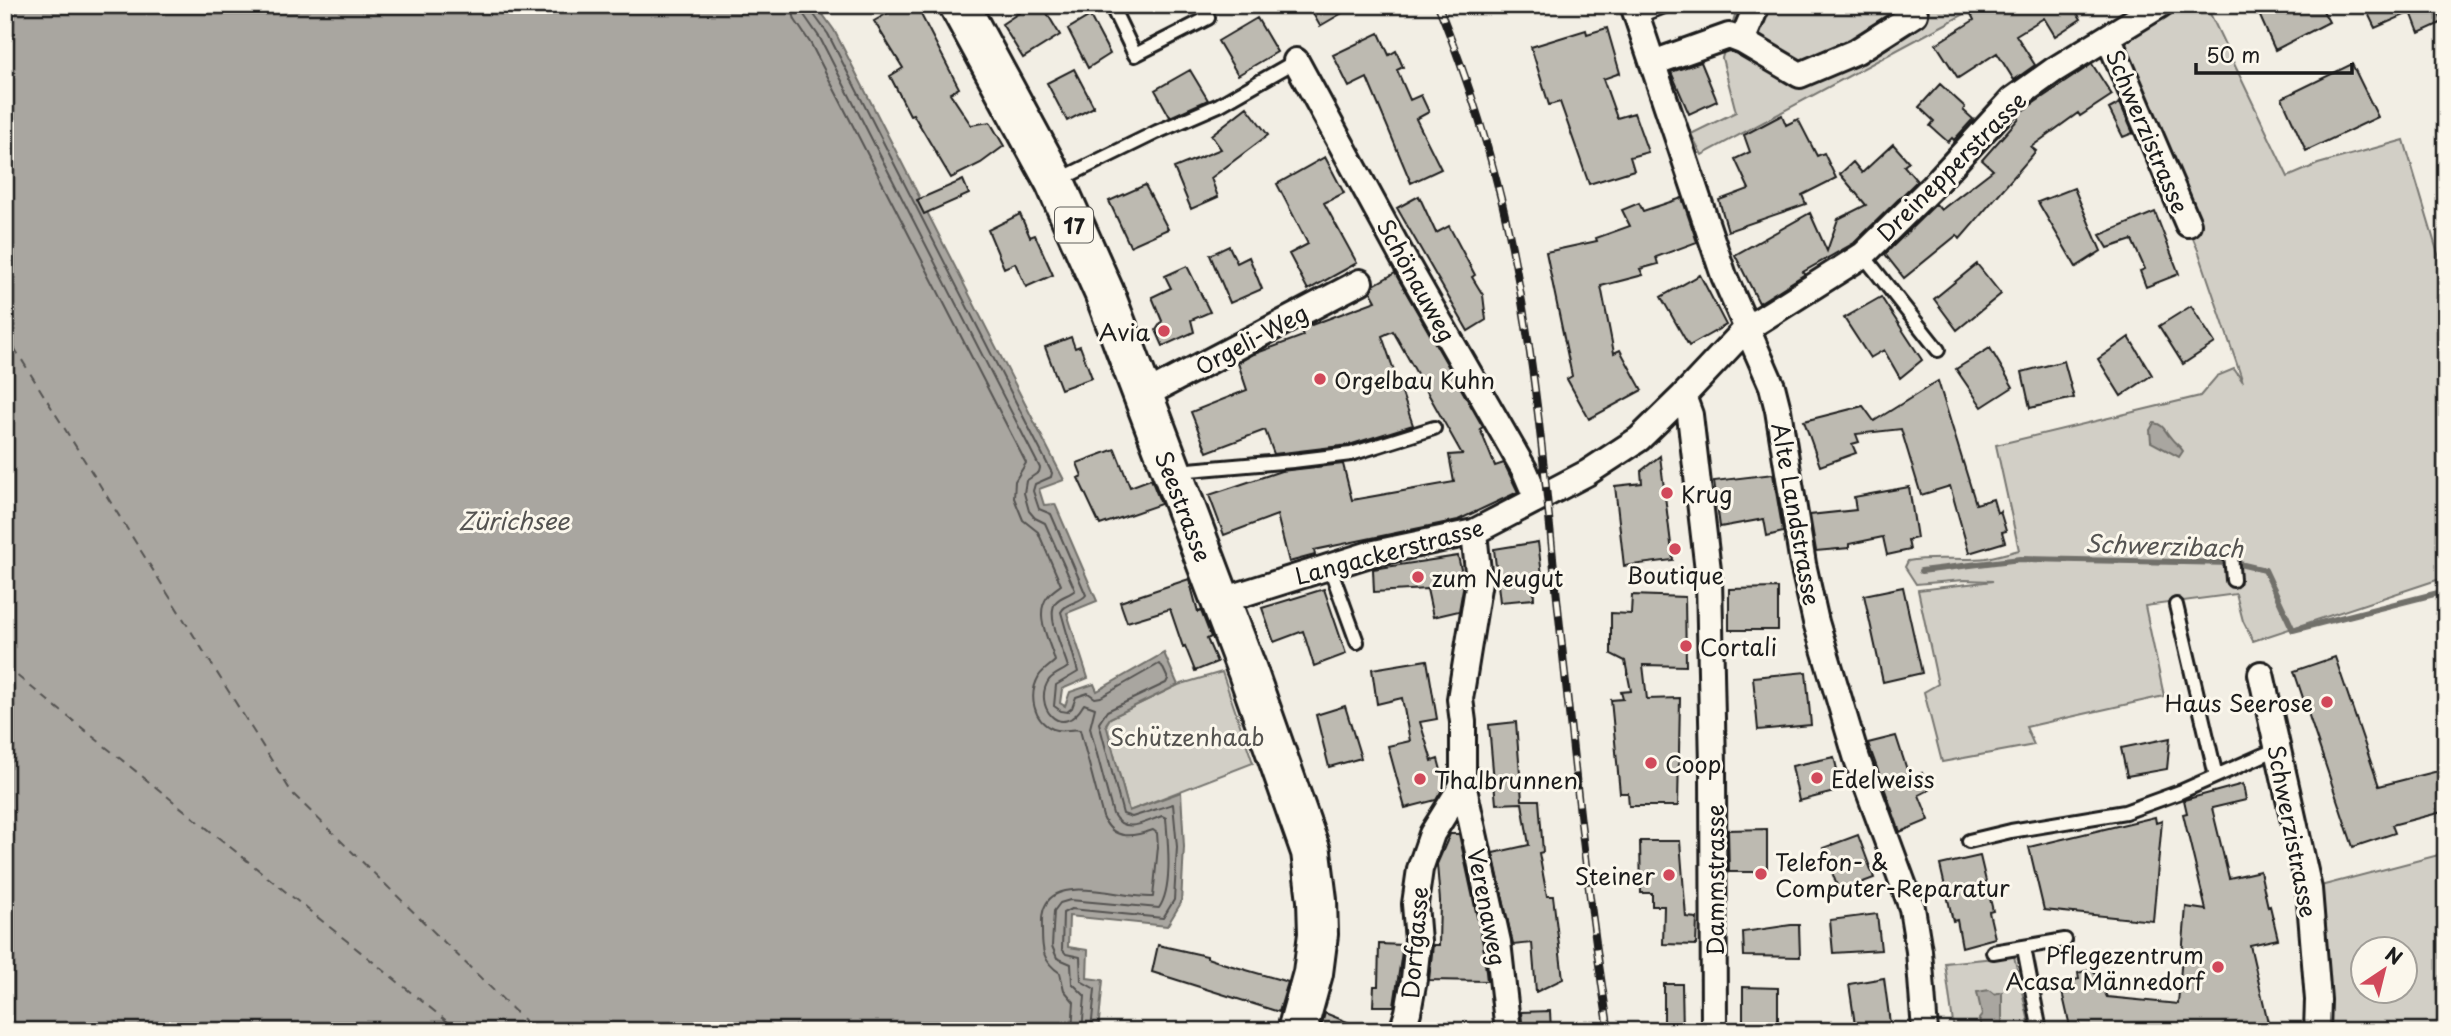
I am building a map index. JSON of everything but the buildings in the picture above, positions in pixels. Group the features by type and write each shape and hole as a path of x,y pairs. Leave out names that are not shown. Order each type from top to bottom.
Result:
{"main road":[{"name":"Seestrasse","path":"959,5 1055,182 1104,292 1311,852 1318,934 1313,973 1297,1031"}],"street":[{"path":"1742,41 1757,5"},
{"name":"Dreinepperstrasse","path":"1746,329 1863,255 1932,187 2012,100 2154,7"},
{"name":"Alte Landstrasse","path":"1635,11 1724,276 1772,386 1803,564 1816,622 1857,759 1912,908 1919,951 1925,1031"},
{"path":"1653,63 1730,36 1800,75 1857,51 1915,14"},
{"name":"Schwerzistrasse","path":"2108,37 2188,224"},
{"name":"Schönauweg","path":"1296,61 1402,258 1525,471 1537,499"},
{"name":"Orgeli-Weg","path":"1143,396 1360,282"},
{"name":"Langackerstrasse","path":"1220,601 1329,565 1474,532 1587,473 1639,439 1746,329"},
{"name":"Dammstrasse","path":"1683,396 1690,415 1709,579 1714,1031"},
{"path":"1463,784 1463,722 1460,699 1479,581 1474,532"},
{"name":"Schwerzistrasse","path":"2260,674 2309,889 2318,1000 2317,1031"},
{"name":"Dorfgasse","path":"1402,1031 1414,979 1418,941 1415,904 1420,869 1432,834 1463,784"},
{"name":"Verenaweg","path":"1463,784 1498,942 1508,1031"}],"lane":[{"path":"1111,5 1135,55 1208,18 1201,5"},
{"path":"1635,11 1667,5"},
{"path":"1055,182 1219,105 1296,61"},
{"path":"1863,255 1938,350"},
{"path":"1172,475 1189,470 1351,454 1434,428"},
{"path":"2231,554 2233,580"},
{"path":"1329,565 1357,642"},
{"path":"2176,605 2216,776"},
{"path":"1969,841 2011,831 2125,812 2277,749"},
{"path":"1993,953 2065,940"},
{"path":"2024,948 2040,1031"}],"green space":[{"path":"1738,5 1981,5 1702,155 1691,134 1736,112 1722,58"},
{"path":"2160,5 2206,5 2288,177 2318,164 2404,140 2446,281 2446,577 2253,641 2243,621 2236,594 2145,606 2164,696 2026,727 2034,745 1942,762 1924,692 1938,684 1918,590 1993,581 1964,580 1916,584 1905,567 1908,561 1986,558 2019,550 1996,445 2200,396 2217,376 2234,369 2243,382 2198,250 2108,37"},
{"name":"Schützenhaab","path":"1222,672 1253,763 1129,811 1106,725 1110,718 1178,685"},
{"path":"2446,853 2446,1031 2317,1031 2309,889"},
{"path":"2014,956 2031,1031 1954,1031 1945,963"}],"water":[{"name":"Zürichsee","path":"5,5 816,5 834,30 1064,480 1039,489 1044,505 1055,504 1097,601 1067,613 1088,678 1062,689 1060,703 1065,706 1070,692 1094,684 1097,691 1164,653 1178,685 1110,718 1106,724 1129,811 1181,792 1184,847 1181,903 1167,926 1069,916 1068,947 1088,950 1087,978 1103,980 1098,1031 5,1031"},
{"path":"2154,423 2162,427 2182,449 2179,457 2151,442 2150,430"},
{"path":"1989,990 1994,994 2002,992 2002,1031 1982,1031 1977,992"}],"waterway":[{"name":"Schwerzibach","path":"1921,571 2020,559 2235,563 2265,570 2293,630 2446,591"}],"ferry route":[{"path":"5,333 292,793 535,1031"},
{"path":"5,666 459,1031"}],"railway":[{"path":"1438,5 1487,146 1509,233 1525,318 1542,448 1586,862 1609,1031"}],"place":[{"name":"Avia","path":"1164,331"},
{"name":"Orgelbau Kuhn","path":"1320,379"},
{"name":"Krug","path":"1667,493"},
{"name":"Boutique","path":"1675,549"},
{"name":"zum Neugut","path":"1418,577"},
{"name":"Cortali","path":"1686,646"},
{"name":"Haus Seerose","path":"2327,702"},
{"name":"Coop","path":"1651,763"},
{"name":"Edelweiss","path":"1817,778"},
{"name":"Thalbrunnen","path":"1420,779"},
{"name":"Telefon- & Computer-Reparatur","path":"1761,874"},
{"name":"Steiner","path":"1669,875"},
{"name":"Pflegezentrum Acasa Männedorf","path":"2218,967"}]}
